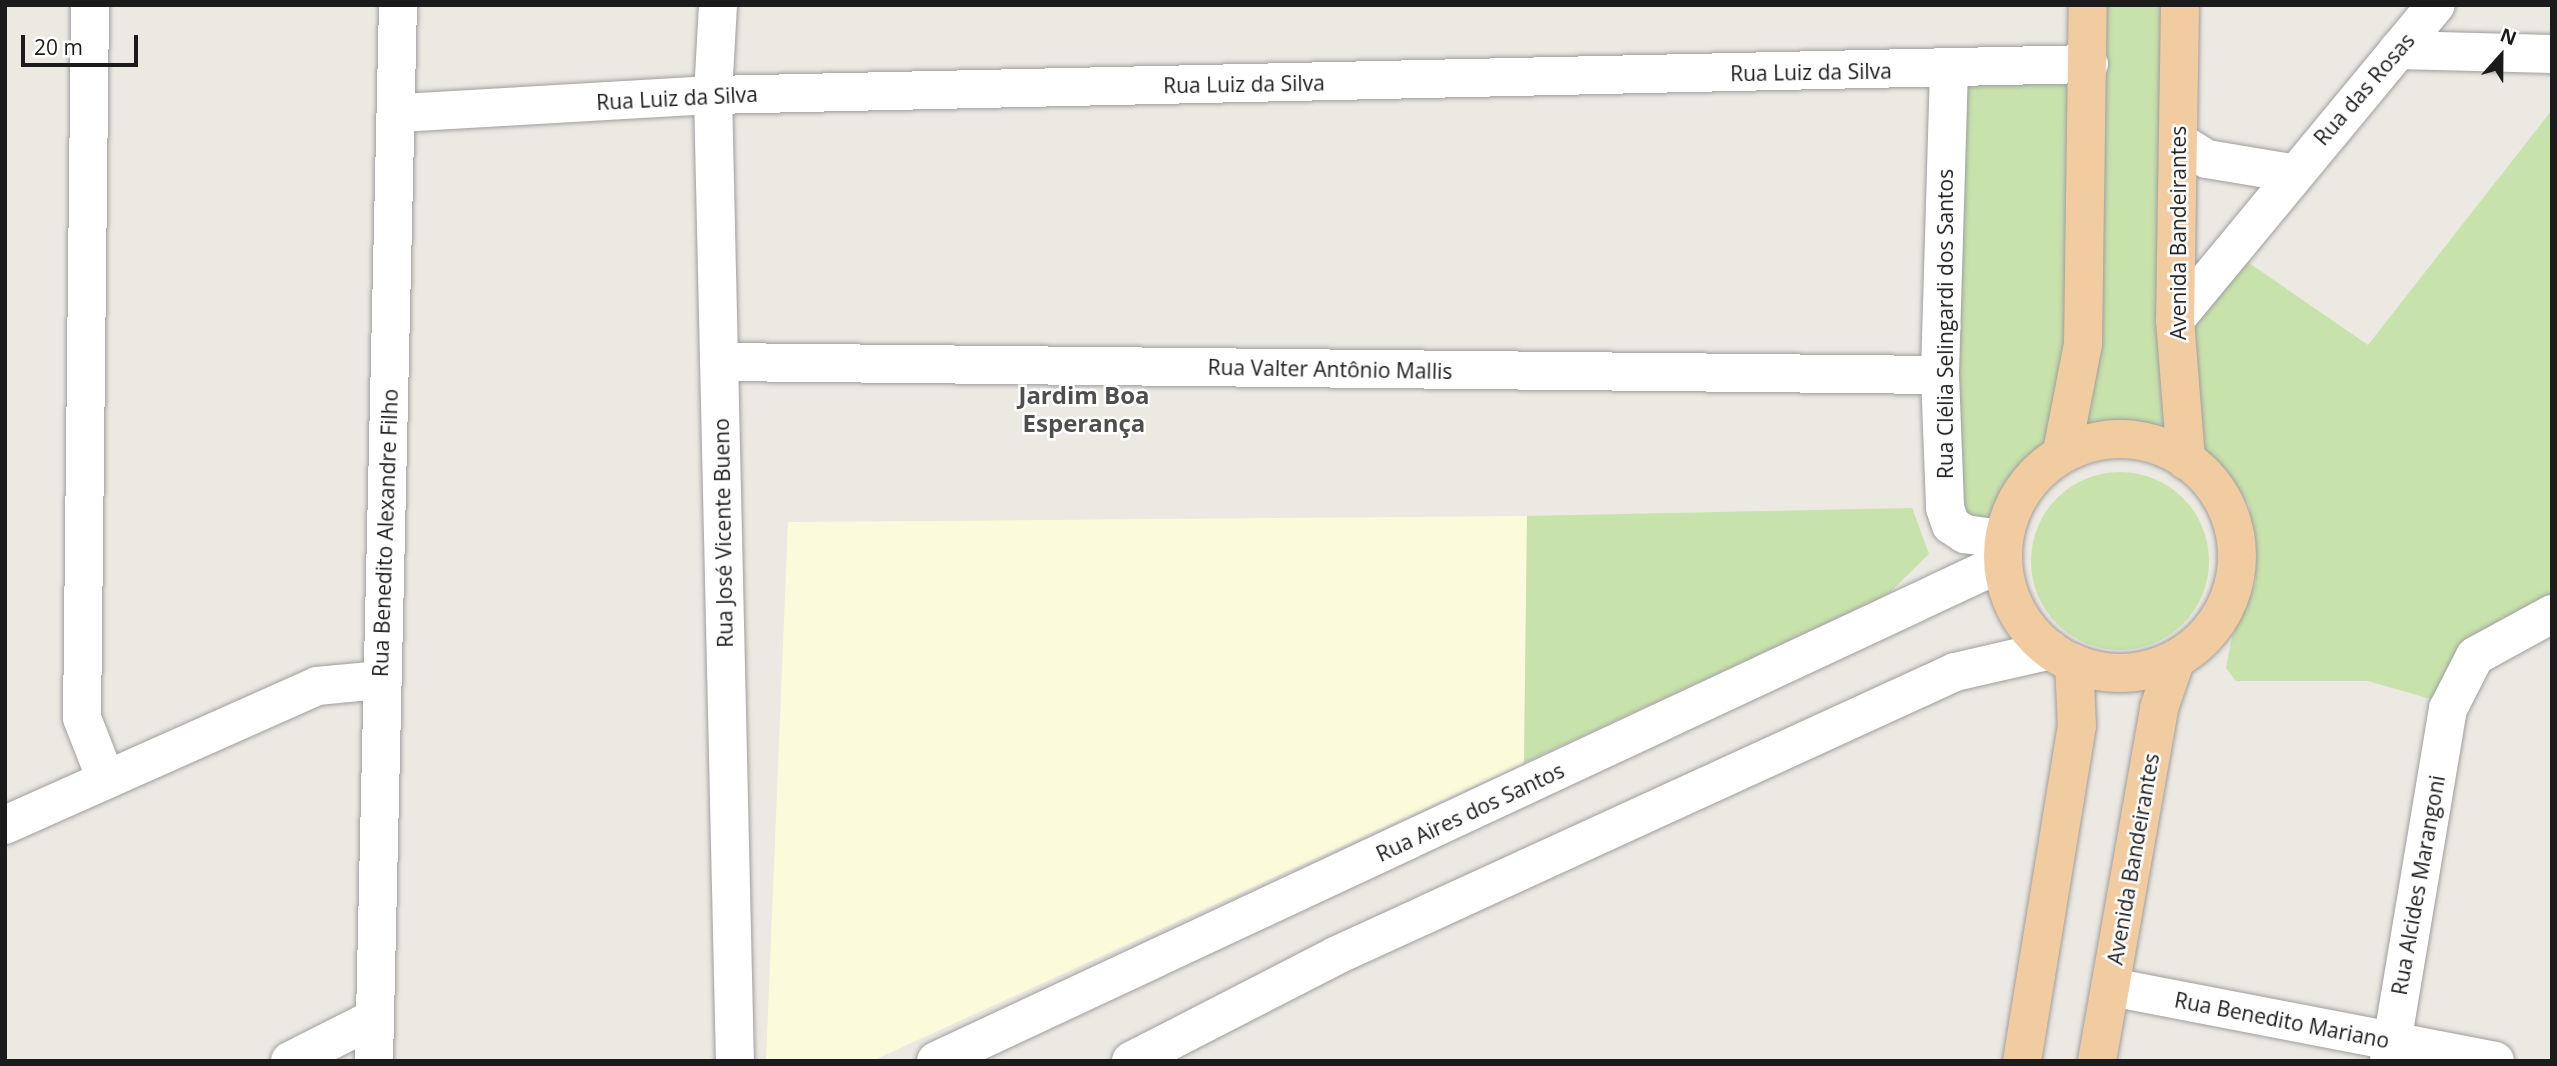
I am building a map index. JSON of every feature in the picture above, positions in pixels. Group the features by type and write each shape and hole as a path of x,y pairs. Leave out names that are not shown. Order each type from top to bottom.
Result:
{"main road":[{"path":"2062,452 2137,440 2186,461 2224,499 2239,551 2229,602 2216,625 2176,659 2126,673 2063,657 2017,611 2003,550 2024,489 2062,452 2083,344 2088,5"},
{"name":"Avenida Bandeirantes","path":"2180,5 2175,320 2186,461"},
{"path":"2022,1061 2077,726 2063,657"},
{"name":"Avenida Bandeirantes","path":"2098,1061 2159,708 2176,659"}],"street":[{"path":"90,5 82,718 105,777"},
{"name":"Rua Benedito Alexandre Filho","path":"374,1061 379,680 400,113 398,5"},
{"name":"Rua José Vicente Bueno","path":"718,5 713,95 735,1061"},
{"name":"Rua das Rosas","path":"2175,320 2291,173 2436,5"},
{"path":"2398,50 2552,54"},
{"name":"Rua Luiz da Silva","path":"400,113 713,95 2089,64"},
{"name":"Rua Clélia Selingardi dos Santos","path":"1949,69 1941,375 1951,524 1965,534 2003,550"},
{"path":"2178,141 2207,159 2291,173"},
{"name":"Rua Valter Antônio Mallis","path":"719,362 1941,375"},
{"name":"Rua Aires dos Santos","path":"936,1061 2003,550"},
{"name":"Rua Alcides Marangoni","path":"2390,1051 2448,709 2475,656 2552,614"},
{"path":"1131,1061 1335,956 1955,672 2063,657"},
{"path":"5,825 105,777 317,685 379,680"},
{"name":"Rua Benedito Mariano","path":"2111,987 2390,1051 2495,1061"},
{"path":"290,1061 373,1019"}],"shaded area":[{"path":"1527,516 1524,763 872,1061 766,1061 788,522"}],"green space":[{"path":"2099,5 2167,5 2172,441 2108,426 2074,433"},
{"path":"2073,75 2073,295 2061,372 2043,449 2007,487 1994,521 1969,517 1955,492 1958,79"},
{"path":"2552,110 2552,595 2470,639 2434,700 2368,681 2236,681 2226,668 2232,636 2256,582 2249,504 2200,452 2188,319 2242,258 2368,345"},
{"path":"2120,472 2154,478 2183,498 2203,527 2209,561 2203,595 2183,624 2154,644 2120,650 2086,644 2057,624 2037,595 2031,561 2037,527 2057,498 2086,478"},
{"path":"1912,508 1929,554 1886,596 1524,763 1527,516"}],"district":[{"name":"Jardim Boa Esperança","path":"1084,409"}]}
